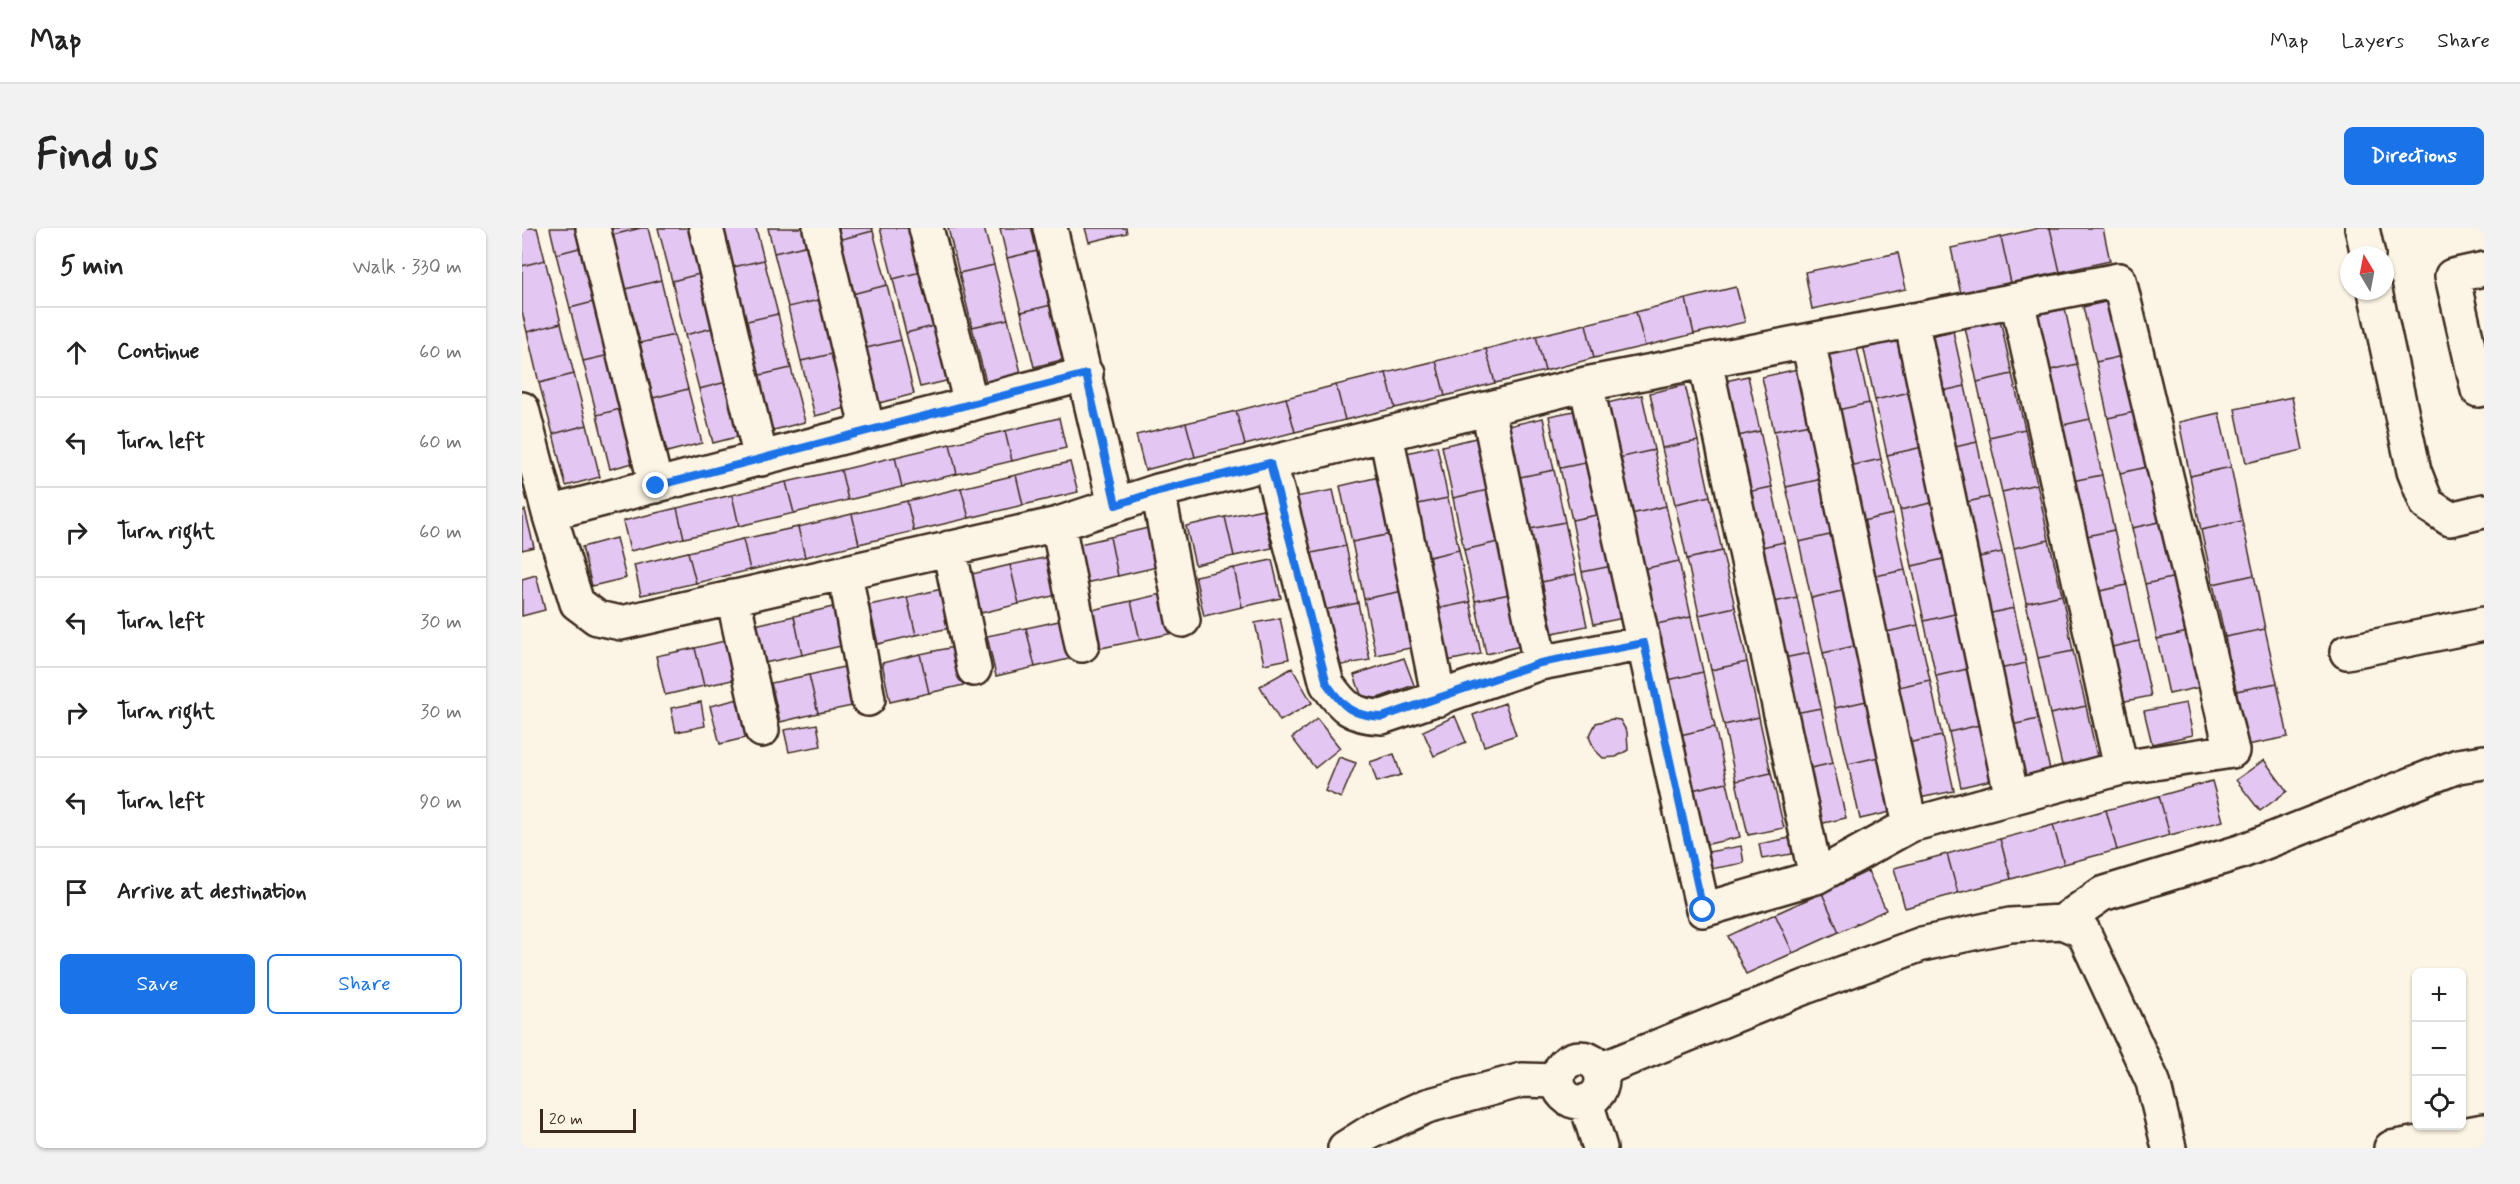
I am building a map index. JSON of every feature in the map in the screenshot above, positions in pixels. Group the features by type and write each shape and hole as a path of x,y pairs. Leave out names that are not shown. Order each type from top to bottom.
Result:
{"street":[{"path":"593,228 656,486"},
{"path":"706,228 761,459"},
{"path":"820,228 868,431"},
{"path":"926,228 971,404"},
{"path":"1050,228 1116,505"},
{"path":"2362,228 2366,246"},
{"path":"2484,269 2452,276 2478,390 2484,389"},
{"path":"522,409 529,463 549,513 577,603 597,618 621,623 1058,524 1158,491 1586,384 2119,280 2232,751 2121,768 1910,825 1816,877 1703,910 1586,384"},
{"path":"2018,300 2121,768"},
{"path":"2377,300 2414,471 2427,504 2450,519 2484,511"},
{"path":"1911,321 2012,798"},
{"path":"1808,341 1910,825"},
{"path":"1705,361 1816,877"},
{"path":"549,513 1086,374"},
{"path":"1488,409 1540,663"},
{"path":"1386,434 1439,699"},
{"path":"1270,463 1327,684 1342,705 1363,717 1382,717 1540,663 1644,643"},
{"path":"1158,491 1184,620"},
{"path":"1058,524 1082,645"},
{"path":"949,548 974,669"},
{"path":"845,573 868,699"},
{"path":"733,597 762,730"},
{"path":"2347,652 2484,624"},
{"path":"2062,922 2102,894 2240,852 2458,766 2484,762"},
{"path":"1600,1070 1805,987 1923,944 2010,926 2062,922 2083,931 2153,1082 2169,1148"},
{"path":"1574,1058 1585,1058 1594,1062 1600,1070 1603,1080 1601,1090 1595,1098 1586,1102 1575,1102 1566,1098 1560,1090 1557,1081 1559,1071 1574,1058"},
{"path":"1345,1148 1372,1131 1427,1106 1522,1080 1557,1081"},
{"path":"1586,1102 1600,1148"},
{"path":"2391,1148 2484,1131"}],"building":[{"path":"522,228 537,228 545,260 522,266"},
{"path":"550,228 583,228 587,246 556,254"},
{"path":"611,228 641,228 612,235"},
{"path":"648,228 661,280 626,289 612,235"},
{"path":"658,228 696,228 707,272 672,281"},
{"path":"719,228 756,228 764,260 729,268"},
{"path":"768,228 805,228 809,245 774,253"},
{"path":"835,228 872,228 873,231 838,240"},
{"path":"880,228 917,228 928,270 893,279"},
{"path":"948,228 984,228 994,265 959,273"},
{"path":"1000,228 1037,228 1042,250 1007,258"},
{"path":"1085,228 1126,228 1127,233 1089,242"},
{"path":"2039,228 2050,228 2060,272 2011,283 2001,237"},
{"path":"2050,228 2103,228 2110,261 2060,272"},
{"path":"873,231 887,285 852,294 838,240"},
{"path":"2001,237 2011,283 1961,294 1951,248"},
{"path":"809,245 823,299 788,307 774,253"},
{"path":"587,246 601,300 570,308 556,254"},
{"path":"1042,250 1056,304 1021,312 1007,258"},
{"path":"1898,253 1906,289 1812,309 1805,272"},
{"path":"545,260 561,323 527,332 522,312 522,266"},
{"path":"764,260 778,314 743,322 729,268"},
{"path":"994,265 1008,319 972,327 959,273"},
{"path":"928,270 941,324 906,333 893,279"},
{"path":"707,272 720,326 685,335 672,281"},
{"path":"661,280 674,335 640,343 626,289"},
{"path":"887,285 901,340 866,348 852,294"},
{"path":"1736,287 1745,322 1694,334 1686,299"},
{"path":"823,299 836,353 801,361 788,307"},
{"path":"1686,299 1694,334 1645,346 1636,312"},
{"path":"2119,299 2131,354 2096,362 2083,307"},
{"path":"601,300 614,354 583,361 570,308"},
{"path":"1056,304 1069,358 1034,367 1021,312"},
{"path":"2065,309 2077,364 2042,372 2030,316"},
{"path":"1636,312 1645,346 1594,358 1586,324"},
{"path":"778,314 791,368 756,376 743,322"},
{"path":"1008,319 1021,373 986,382 972,327"},
{"path":"2000,319 2012,374 1977,382 1965,327"},
{"path":"561,323 574,374 539,383 527,332"},
{"path":"941,324 955,379 920,387 906,333"},
{"path":"1586,324 1594,358 1545,371 1536,336"},
{"path":"720,326 734,380 699,389 685,335"},
{"path":"1953,331 1965,386 1929,394 1917,339"},
{"path":"674,335 688,389 653,398 640,343"},
{"path":"1536,336 1545,371 1495,383 1486,349"},
{"path":"1899,337 1910,392 1875,400 1863,345"},
{"path":"901,340 914,394 879,403 866,348"},
{"path":"1857,348 1869,403 1833,411 1821,356"},
{"path":"1486,349 1495,383 1445,396 1436,361"},
{"path":"836,353 850,407 815,416 801,361"},
{"path":"614,354 628,407 597,415 583,361"},
{"path":"2131,354 2143,410 2108,418 2096,362"},
{"path":"1436,361 1445,396 1395,408 1386,373"},
{"path":"2077,364 2090,419 2054,427 2042,372"},
{"path":"791,368 805,422 770,431 756,376"},
{"path":"1798,369 1810,424 1774,431 1762,377"},
{"path":"1386,373 1395,408 1345,420 1336,385"},
{"path":"574,374 587,425 553,434 539,383"},
{"path":"2012,374 2025,429 1989,437 1977,382"},
{"path":"1748,376 1760,431 1725,439 1712,384"},
{"path":"734,380 748,434 713,443 699,389"},
{"path":"1336,385 1345,420 1295,432 1286,398"},
{"path":"1685,385 1698,441 1662,448 1650,393"},
{"path":"1965,386 1977,442 1942,450 1929,394"},
{"path":"688,389 702,443 667,452 653,398"},
{"path":"1910,392 1923,447 1887,455 1875,400"},
{"path":"1642,395 1654,450 1618,458 1607,403"},
{"path":"2292,397 2303,450 2246,463 2235,409"},
{"path":"1286,398 1295,432 1245,445 1236,411"},
{"path":"1869,403 1881,459 1845,467 1833,411"},
{"path":"628,407 641,461 610,469 597,415"},
{"path":"1584,409 1595,461 1560,468 1549,416"},
{"path":"2143,410 2156,465 2120,473 2108,418"},
{"path":"1236,411 1245,445 1195,457 1186,423"},
{"path":"2219,413 2231,467 2190,476 2179,422"},
{"path":"1059,418 1066,448 1012,461 1005,431"},
{"path":"1543,418 1554,470 1520,477 1508,426"},
{"path":"2090,419 2102,475 2067,482 2054,427"},
{"path":"1186,423 1195,457 1145,470 1136,435"},
{"path":"1810,424 1822,479 1786,487 1774,431"},
{"path":"587,425 600,477 566,486 553,434"},
{"path":"2025,429 2037,484 2002,492 1989,437"},
{"path":"1005,431 1012,461 957,474 950,444"},
{"path":"1760,431 1772,487 1737,494 1725,439"},
{"path":"1476,438 1488,490 1453,498 1442,446"},
{"path":"1698,441 1710,496 1675,504 1662,448"},
{"path":"1977,442 1989,497 1954,505 1942,450"},
{"path":"950,444 957,474 902,487 895,457"},
{"path":"1437,446 1448,498 1413,505 1402,454"},
{"path":"1923,447 1935,502 1900,510 1887,455"},
{"path":"1654,450 1666,506 1631,514 1618,458"},
{"path":"895,457 902,487 848,500 841,470"},
{"path":"1881,459 1893,514 1858,522 1845,467"},
{"path":"1595,461 1606,513 1572,520 1560,468"},
{"path":"1070,462 1078,492 1023,505 1016,475"},
{"path":"2156,465 2168,520 2132,528 2120,473"},
{"path":"2231,467 2242,521 2201,530 2190,476"},
{"path":"841,470 848,500 794,513 786,482"},
{"path":"1554,470 1565,522 1530,529 1520,477"},
{"path":"1016,475 1023,505 969,518 961,488"},
{"path":"2102,475 2114,530 2078,538 2067,482"},
{"path":"1379,477 1391,534 1352,542 1340,486"},
{"path":"1822,479 1834,534 1799,542 1786,487"},
{"path":"786,482 794,513 739,526 732,495"},
{"path":"2037,484 2049,540 2014,548 2002,492"},
{"path":"1772,487 1784,542 1749,550 1737,494"},
{"path":"961,488 969,518 914,531 907,501"},
{"path":"1333,490 1346,546 1307,554 1295,497"},
{"path":"1488,490 1498,542 1464,550 1453,498"},
{"path":"732,495 739,526 684,538 677,508"},
{"path":"1710,496 1722,551 1687,559 1675,504"},
{"path":"1989,497 2002,552 1966,560 1954,505"},
{"path":"1448,498 1459,550 1425,558 1413,505"},
{"path":"907,501 914,531 859,544 852,514"},
{"path":"1935,502 1948,558 1912,566 1900,510"},
{"path":"1666,506 1679,561 1643,569 1631,514"},
{"path":"677,508 684,538 630,551 623,521"},
{"path":"1263,509 1272,548 1234,556 1225,517"},
{"path":"525,510 534,547 522,550 522,511"},
{"path":"1606,513 1617,565 1582,572 1572,520"},
{"path":"852,514 859,544 805,557 798,527"},
{"path":"1893,514 1905,570 1870,577 1858,522"},
{"path":"1225,517 1234,556 1195,565 1186,526"},
{"path":"2168,520 2180,576 2145,584 2132,528"},
{"path":"2242,521 2254,575 2213,584 2201,530"},
{"path":"1565,522 1576,574 1542,582 1530,529"},
{"path":"798,527 805,557 750,570 743,539"},
{"path":"1148,528 1157,567 1118,576 1110,537"},
{"path":"2114,530 2127,585 2091,593 2078,538"},
{"path":"1391,534 1403,591 1364,599 1352,542"},
{"path":"1834,534 1846,590 1811,598 1799,542"},
{"path":"1110,537 1118,576 1080,584 1071,546"},
{"path":"616,538 626,578 592,586 582,547"},
{"path":"743,539 750,570 696,583 688,552"},
{"path":"2049,540 2062,595 2026,603 2014,548"},
{"path":"1498,542 1510,594 1475,601 1464,550"},
{"path":"1784,542 1797,597 1761,605 1749,550"},
{"path":"1346,546 1358,603 1319,611 1307,554"},
{"path":"1459,550 1470,602 1436,609 1425,558"},
{"path":"1722,551 1735,607 1699,615 1687,559"},
{"path":"688,552 696,583 641,595 634,565"},
{"path":"2002,552 2014,608 1978,616 1966,560"},
{"path":"1049,557 1057,595 1019,604 1010,565"},
{"path":"1948,558 1959,613 1924,621 1912,566"},
{"path":"1272,560 1281,598 1242,607 1234,568"},
{"path":"1679,561 1691,617 1656,624 1643,569"},
{"path":"1010,565 1019,604 981,613 972,574"},
{"path":"1617,565 1628,617 1594,624 1582,572"},
{"path":"1234,568 1242,607 1204,616 1195,576"},
{"path":"1905,570 1918,625 1882,633 1870,577"},
{"path":"1576,574 1587,626 1553,633 1542,582"},
{"path":"536,575 545,610 522,616 522,579"},
{"path":"2254,575 2265,629 2225,637 2213,584"},
{"path":"2180,576 2192,631 2157,639 2145,584"},
{"path":"2127,585 2139,641 2103,649 2091,593"},
{"path":"946,588 955,627 916,635 907,597"},
{"path":"1846,590 1859,645 1823,653 1811,598"},
{"path":"1403,591 1415,647 1376,655 1364,599"},
{"path":"1170,592 1178,632 1140,640 1131,601"},
{"path":"1510,594 1521,646 1486,654 1475,601"},
{"path":"2062,595 2073,651 2038,658 2026,603"},
{"path":"907,597 916,635 878,644 869,605"},
{"path":"1797,597 1809,653 1774,660 1761,605"},
{"path":"1131,601 1140,640 1101,648 1092,610"},
{"path":"1470,602 1481,654 1447,661 1436,609"},
{"path":"1358,603 1370,660 1331,667 1319,611"},
{"path":"833,607 841,646 802,655 794,616"},
{"path":"1735,607 1747,662 1711,670 1699,615"},
{"path":"2014,608 2026,663 1991,671 1978,616"},
{"path":"1959,613 1972,668 1936,676 1924,621"},
{"path":"794,616 802,655 764,663 755,625"},
{"path":"1691,617 1703,672 1668,680 1656,624"},
{"path":"1280,618 1289,659 1264,664 1255,623"},
{"path":"1064,620 1073,658 1035,667 1026,628"},
{"path":"1918,625 1930,680 1894,688 1882,633"},
{"path":"1026,628 1035,667 996,676 987,636"},
{"path":"2265,629 2277,683 2236,691 2225,637"},
{"path":"2192,631 2205,686 2169,694 2157,639"},
{"path":"733,639 742,678 704,686 695,648"},
{"path":"2139,641 2151,696 2115,703 2103,649"},
{"path":"1859,645 1871,700 1835,708 1823,653"},
{"path":"959,646 968,684 929,693 920,654"},
{"path":"695,648 704,686 665,695 656,656"},
{"path":"2073,651 2086,706 2050,714 2038,658"},
{"path":"1809,653 1821,708 1785,715 1774,660"},
{"path":"920,654 929,693 890,702 882,663"},
{"path":"1404,658 1414,685 1364,703 1354,675"},
{"path":"1747,662 1759,717 1724,725 1711,670"},
{"path":"2026,663 2038,719 2003,727 1991,671"},
{"path":"848,666 857,705 818,713 809,675"},
{"path":"1292,668 1312,703 1280,721 1260,686"},
{"path":"1972,668 1984,724 1949,732 1936,676"},
{"path":"1703,672 1715,727 1680,735 1668,680"},
{"path":"809,675 818,713 780,722 771,683"},
{"path":"1930,680 1942,736 1907,743 1894,688"},
{"path":"2277,683 2288,737 2247,745 2236,691"},
{"path":"743,698 753,736 720,744 710,706"},
{"path":"1871,700 1883,756 1848,764 1835,708"},
{"path":"701,702 705,726 676,732 671,708"},
{"path":"1505,703 1516,735 1484,746 1473,715"},
{"path":"2186,703 2193,735 2152,744 2144,711"},
{"path":"2086,706 2098,761 2063,769 2050,714"},
{"path":"1821,708 1833,763 1798,771 1785,715"},
{"path":"1455,716 1466,742 1434,756 1423,731"},
{"path":"1759,717 1771,773 1736,781 1724,725"},
{"path":"1317,719 1340,748 1315,768 1292,738"},
{"path":"1612,719 1620,720 1627,732 1628,750 1616,757 1603,758 1595,750 1589,737 1596,723"},
{"path":"2038,719 2051,774 2015,781 2003,727"},
{"path":"817,724 821,746 789,752 784,730"},
{"path":"1984,724 1996,779 1961,787 1949,732"},
{"path":"1715,727 1727,782 1692,790 1680,735"},
{"path":"1942,736 1954,791 1919,798 1907,743"},
{"path":"1394,754 1401,775 1377,782 1370,762"},
{"path":"1883,756 1895,811 1860,819 1848,764"},
{"path":"1339,757 1356,763 1341,798 1325,791"},
{"path":"2264,760 2287,791 2260,811 2236,780"},
{"path":"1833,763 1846,818 1810,826 1798,771"},
{"path":"1771,773 1784,828 1748,835 1736,781"},
{"path":"2212,781 2223,821 2170,835 2159,796"},
{"path":"1727,782 1740,837 1704,845 1692,790"},
{"path":"2159,796 2170,835 2117,850 2106,810"},
{"path":"2106,810 2117,850 2064,864 2053,825"},
{"path":"2053,825 2064,864 2011,879 2000,839"},
{"path":"1790,838 1792,854 1762,859 1759,844"},
{"path":"2000,839 2011,879 1958,893 1947,854"},
{"path":"1741,846 1744,863 1711,869 1708,852"},
{"path":"1947,854 1958,893 1905,908 1894,868"},
{"path":"1868,871 1886,910 1839,932 1822,893"},
{"path":"1822,893 1839,932 1793,953 1775,914"},
{"path":"1775,914 1793,953 1746,974 1728,936"}],"route":[{"path":"656,486 1086,374 1116,505 1158,491 1270,463 1327,684 1342,705 1363,717 1382,717 1540,663 1644,643 1703,910"}]}
